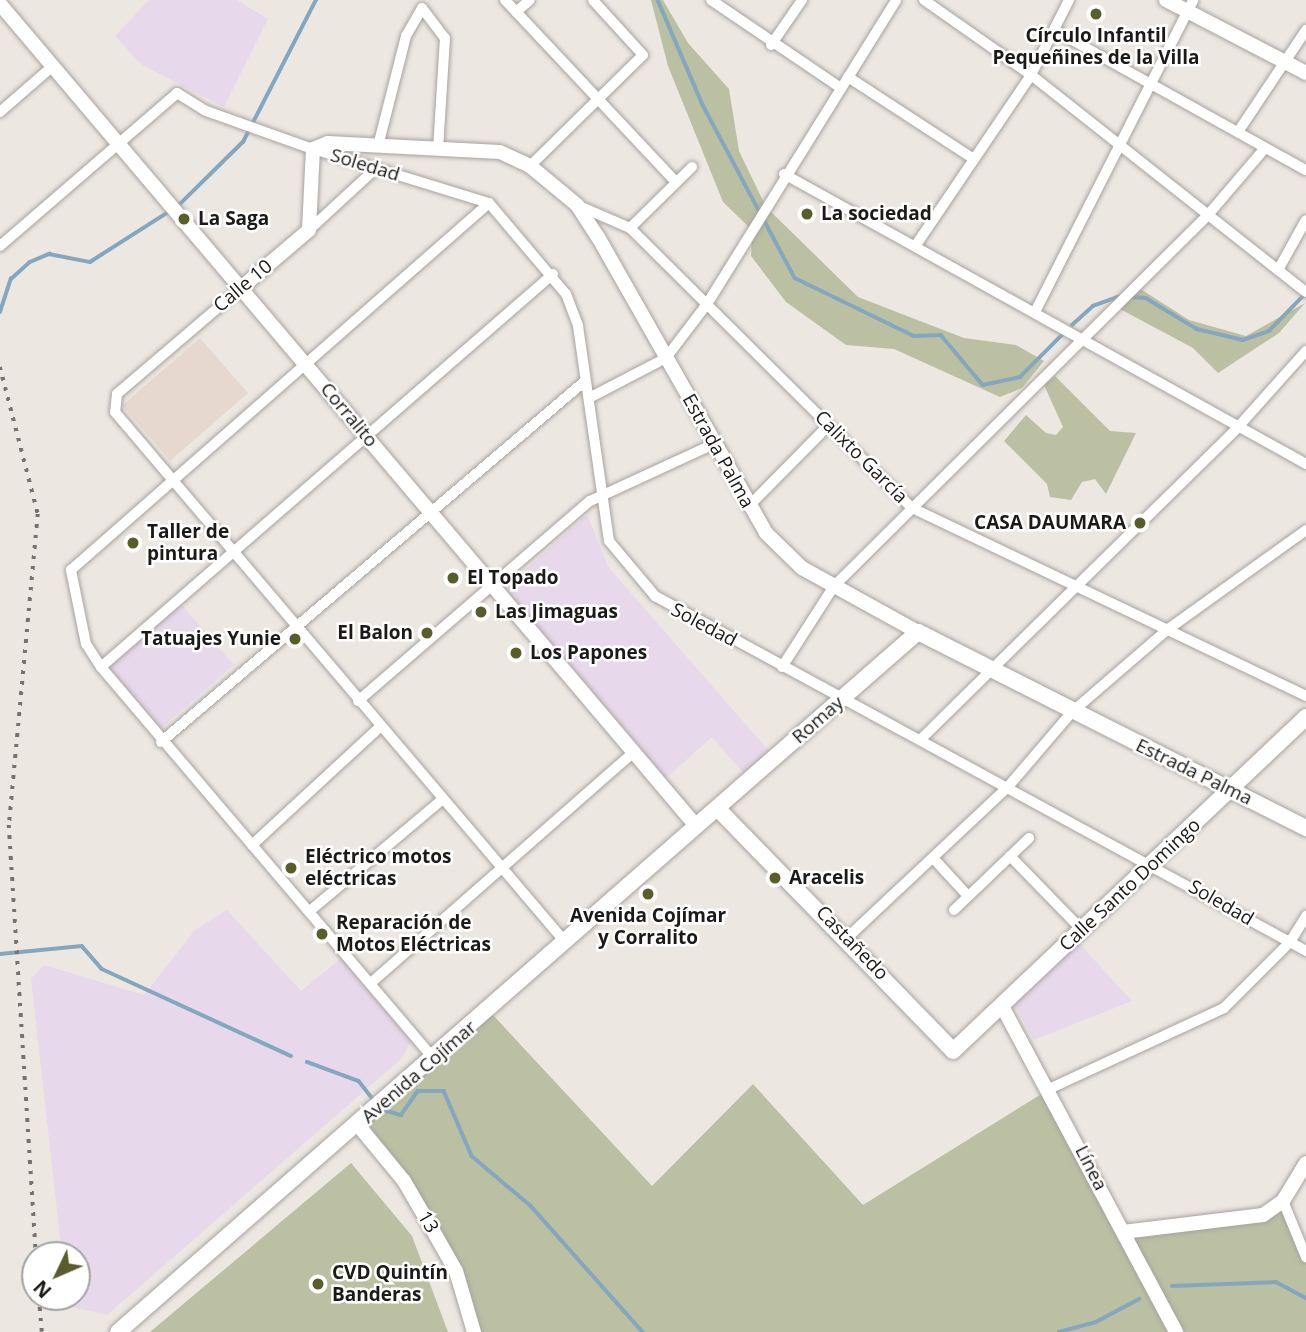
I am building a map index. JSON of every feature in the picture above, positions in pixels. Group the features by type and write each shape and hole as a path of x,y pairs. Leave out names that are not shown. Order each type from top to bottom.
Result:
{"main road":[{"name":"Estrada Palma","path":"918,632 991,672 1306,828"},
{"name":"Romay","path":"718,808 918,632"},
{"name":"Calle Santo Domingo","path":"953,1051 1153,865 1306,717"},
{"name":"Avenida Cojímar","path":"118,1332 434,1059 718,808"},
{"name":"Castañedo","path":"718,808 848,938 953,1051"}],"street":[{"path":"505,0 676,182"},
{"path":"516,12 530,0"},
{"path":"530,166 643,55 593,0"},
{"path":"711,0 771,45 841,89"},
{"path":"771,45 802,0"},
{"path":"589,398 666,358 706,304 784,174 896,0"},
{"path":"925,0 1031,75 1304,291"},
{"path":"916,245 1031,75 1069,0"},
{"path":"1166,0 1190,5 1306,73"},
{"name":"Corralito","path":"0,4 698,827"},
{"path":"1035,312 1190,5"},
{"path":"378,146 405,36 422,8 445,38 438,148"},
{"path":"1054,30 1306,170"},
{"path":"1238,132 1306,30"},
{"path":"0,112 53,66"},
{"path":"848,77 974,159"},
{"name":"Estrada Palma","path":"117,142 177,93 244,124 313,149 328,143 500,152 530,166 577,205 748,507 782,552 834,586 918,632"},
{"path":"0,246 117,142"},
{"path":"782,667 834,586 1080,338 1208,215 1265,148"},
{"path":"309,230 313,149"},
{"name":"Soledad","path":"313,149 489,203 553,274 578,326 600,494 617,556 655,596 782,667 1153,865 1306,951"},
{"path":"630,228 692,167"},
{"name":"Calle 10","path":"170,478 114,404 117,394 309,230 375,169"},
{"path":"784,174 1306,464"},
{"path":"434,1059 311,910 161,742 101,667 86,644 75,563 489,203"},
{"name":"Calixto García","path":"577,205 630,228 912,508 1306,696"},
{"path":"1278,270 1306,220"},
{"path":"101,667 553,274"},
{"path":"920,740 1238,427 1306,351"},
{"path":"161,742 292,626 584,381"},
{"path":"748,507 830,425"},
{"path":"358,701 600,494 714,444"},
{"path":"170,478 292,626 566,943"},
{"path":"848,938 1007,788 1072,712 1167,630 1306,530"},
{"path":"252,845 380,727"},
{"path":"372,982 634,752"},
{"path":"311,910 443,799"},
{"path":"954,910 1029,838"},
{"path":"1010,856 1083,931"},
{"path":"934,859 968,896"},
{"path":"1051,1088 1204,1020 1290,942 1306,916"},
{"name":"Línea","path":"1002,1006 1051,1088 1176,1332"},
{"name":"13","path":"358,1125 404,1181 436,1236 456,1272 474,1332"},
{"path":"1123,1232 1263,1215 1283,1201 1306,1163"},
{"path":"1283,1201 1306,1256"}],"shaded area":[{"path":"149,0 237,0 268,19 224,107 142,65 115,36"},
{"path":"200,338 248,393 170,461 122,406"},
{"path":"587,515 609,568 769,751 744,774 712,737 666,778 505,588"},
{"path":"180,603 234,665 161,728 108,666"},
{"path":"227,910 301,991 343,957 413,1038 401,1059 107,1315 90,1311 91,1241 60,1241 31,979 44,965 144,995 195,930"},
{"path":"1077,941 1132,1001 1034,1040 1013,1002"}],"green space":[{"path":"651,0 663,0 688,43 729,89 739,151 766,207 858,297 964,338 1016,345 1044,361 1022,388 1000,397 894,349 846,345 786,302 751,256 752,230 723,202 668,66"},
{"path":"1139,288 1189,320 1246,336 1305,303 1279,333 1218,373 1193,348 1120,309"},
{"path":"1055,376 1110,431 1136,433 1106,494 1095,479 1082,482 1071,500 1050,497 1047,484 1004,441 1026,415 1046,433 1056,435 1063,427 1044,385"},
{"path":"492,1014 652,1186 753,1084 863,1205 1051,1088 1123,1232 1264,1219 1283,1201 1306,1257 1306,1332 474,1332 456,1271 365,1127"},
{"name":"CVD Quintín Banderas","path":"351,1163 412,1236 448,1332 150,1332"}],"waterway":[{"path":"177,207 243,142 316,0"},
{"path":"658,0 703,105 795,278 914,336 941,335 983,385 1020,377 1063,334"},
{"path":"0,312 11,279 30,262 49,254 90,262 170,211"},
{"path":"1131,297 1146,298 1197,329 1243,340 1269,331 1305,294"},
{"path":"1072,325 1093,306 1118,297"},
{"path":"0,954 82,946 102,969 291,1056"},
{"path":"307,1062 359,1081 374,1100"},
{"path":"381,1109 401,1115 418,1091 444,1091 472,1156 531,1206 643,1332"},
{"path":"1172,1286 1276,1282 1306,1298"},
{"path":"1059,1332 1096,1322 1139,1299"}],"railway":[{"path":"0,367 38,514 9,825 35,1241"},
{"path":"40,1311 42,1332"}],"place":[{"name":"Círculo Infantil Pequeñines de la Villa","path":"1096,14"},
{"name":"La sociedad","path":"807,214"},
{"name":"La Saga","path":"184,219"},
{"name":"CASA DAUMARA","path":"1140,523"},
{"name":"Taller de pintura","path":"133,543"},
{"name":"El Topado","path":"453,578"},
{"name":"Las Jimaguas","path":"481,612"},
{"name":"El Balon","path":"427,633"},
{"name":"Tatuajes Yunie","path":"295,639"},
{"name":"Los Papones","path":"516,653"},
{"name":"Eléctrico motos eléctricas","path":"291,868"},
{"name":"Aracelis","path":"775,878"},
{"name":"Avenida Cojímar y Corralito","path":"648,894"},
{"name":"Reparación de Motos Eléctricas","path":"322,934"},
{"name":"CVD Quintín Banderas","path":"318,1284"}]}
